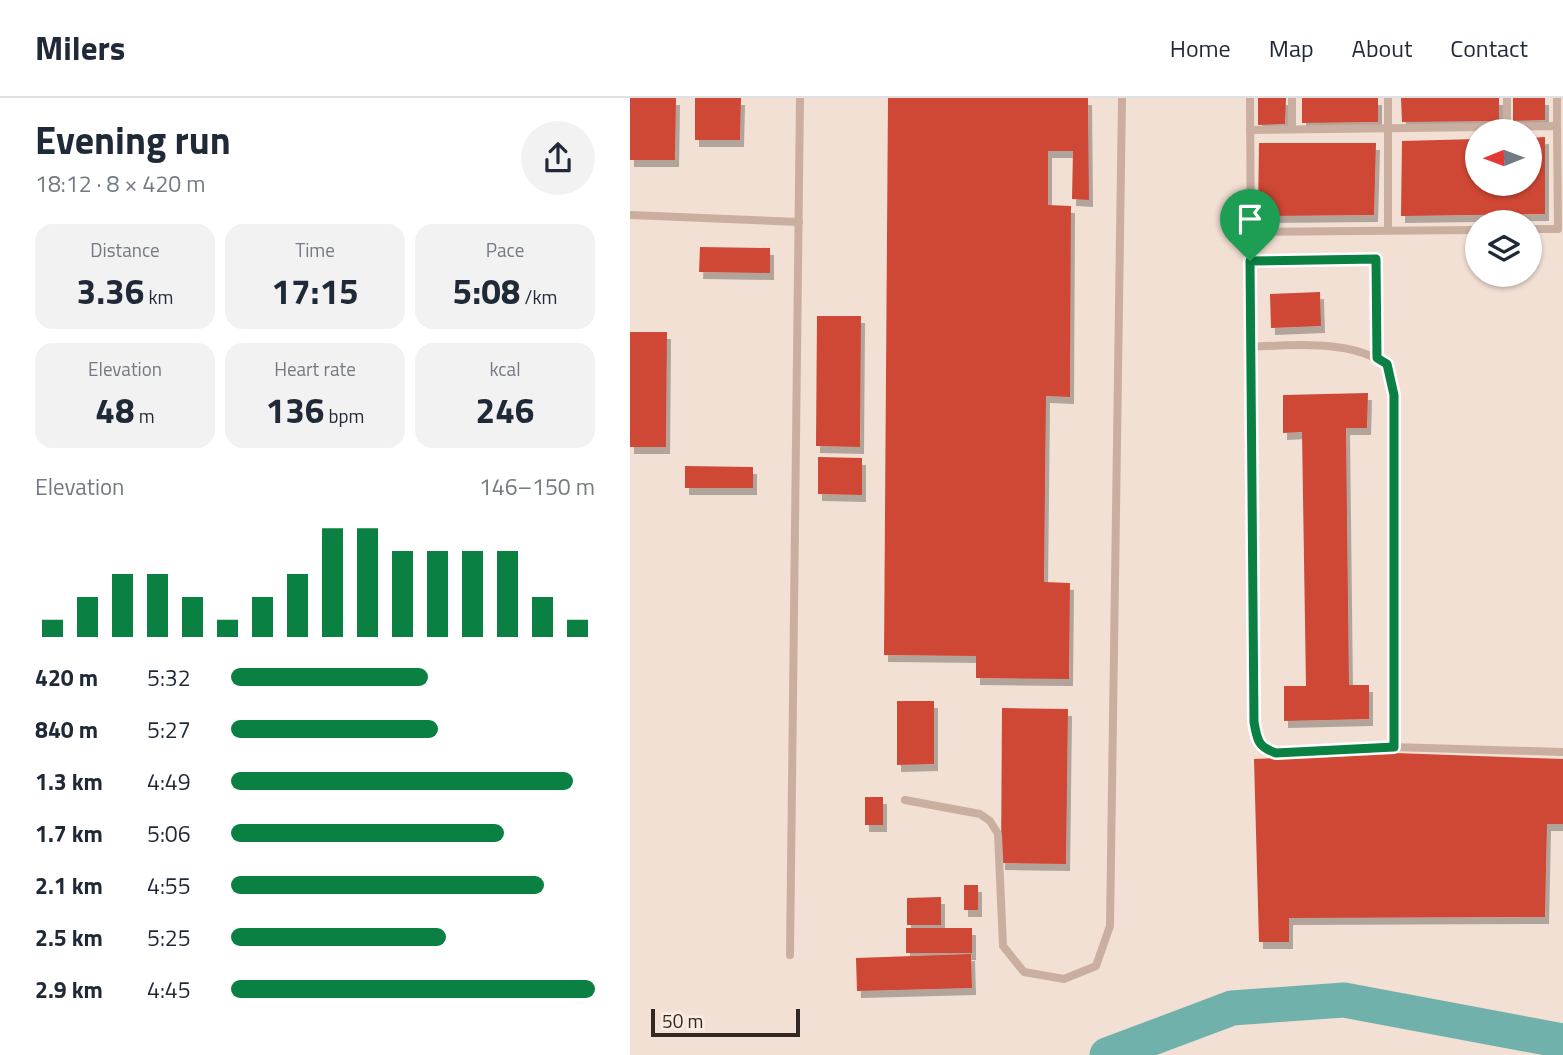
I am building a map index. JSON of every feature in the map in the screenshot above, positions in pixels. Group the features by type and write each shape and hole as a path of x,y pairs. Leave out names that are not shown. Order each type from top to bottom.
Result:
{"lane":[{"path":"790,956 800,98"},
{"path":"905,800 980,814 990,821 998,834 1003,946 1024,972 1065,979 1096,966 1110,926 1122,98"},
{"path":"1250,98 1254,722 1257,742 1262,748 1276,753 1394,747 1563,752"},
{"path":"1292,98 1292,129"},
{"path":"1388,98 1388,230"},
{"path":"1507,98 1507,119"},
{"path":"1542,229 1558,229 1557,98"},
{"path":"1542,126 1557,126"},
{"path":"1250,130 1465,127"},
{"path":"630,215 799,222"},
{"path":"1250,232 1465,230"},
{"path":"1250,261 1376,259 1377,358"},
{"path":"1250,346 1332,348 1368,352 1387,364 1394,395 1394,747"}],"building":[{"path":"630,98 676,98 675,160 630,160"},
{"path":"695,98 741,98 740,140 695,140"},
{"path":"888,98 1088,98 1089,200 1072,199 1073,151 1048,151 1048,205 1071,206 1070,397 1046,396 1044,582 1070,583 1069,679 976,678 976,656 884,655"},
{"path":"1258,98 1286,98 1285,124 1258,125"},
{"path":"1302,98 1378,98 1378,122 1302,123"},
{"path":"1401,98 1499,98 1499,119 1402,122"},
{"path":"1513,98 1545,98 1545,120 1513,119"},
{"path":"1542,137 1545,137 1545,214 1542,214 1542,210 1465,210 1465,215 1401,216 1402,141 1465,139 1465,196 1542,196"},
{"path":"1259,143 1376,143 1374,215 1258,216"},
{"path":"700,247 770,248 770,273 699,272"},
{"path":"1320,292 1321,326 1271,328 1270,294"},
{"path":"817,316 861,316 860,447 816,446"},
{"path":"630,332 667,332 666,447 630,447"},
{"path":"1368,393 1367,428 1346,428 1349,685 1369,685 1369,719 1284,721 1284,686 1306,686 1302,432 1283,433 1283,395"},
{"path":"818,457 862,458 862,495 818,494"},
{"path":"685,466 753,467 753,488 685,488"},
{"path":"897,701 934,701 934,764 897,765"},
{"path":"1002,708 1068,709 1066,864 1001,863"},
{"path":"1395,753 1563,759 1563,824 1547,824 1545,917 1289,918 1289,942 1259,942 1254,759"},
{"path":"865,797 883,797 883,825 865,825"},
{"path":"964,885 978,885 978,910 964,910"},
{"path":"941,897 941,925 907,925 907,898"},
{"path":"906,928 972,928 972,953 906,953"},
{"path":"971,954 972,988 857,991 856,958"}],"waterway":[{"path":"1107,1055 1232,1008 1344,1000 1563,1041"}],"route":[{"path":"1376,259 1377,358 1387,364 1392,376 1394,395 1394,747 1276,753 1262,748 1257,742 1254,722 1250,261 1376,259"}]}
